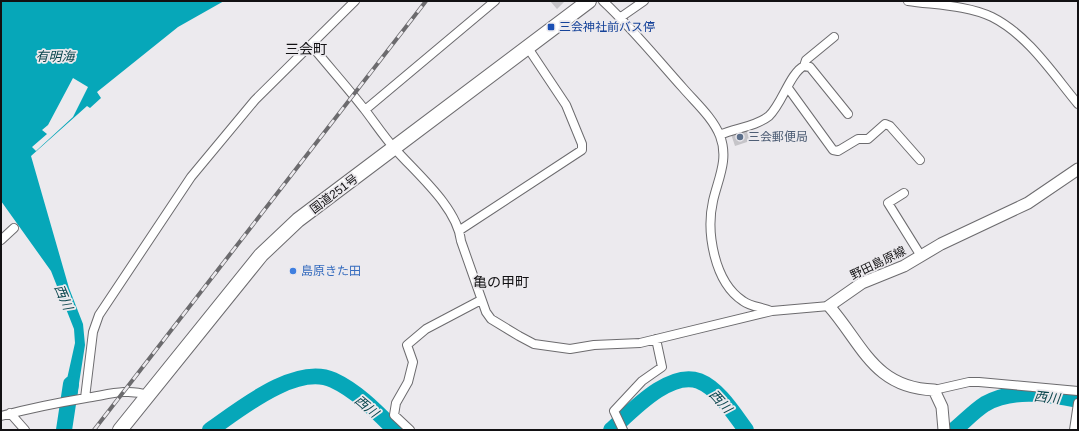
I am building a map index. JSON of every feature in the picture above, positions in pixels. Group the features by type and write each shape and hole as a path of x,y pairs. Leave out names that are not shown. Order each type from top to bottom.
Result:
{"highway":[{"name":"国道251号","path":"120,430 261,255 298,220 589,1"}],"main road":[{"name":"野田島原線","path":"829,306 862,283 904,266 941,244 1028,203 1078,169"},
{"path":"829,306 843,322 871,363 881,372 918,390 934,390 942,407 944,430"}],"street":[{"path":"84,398 93,332 99,315 191,177 256,100 356,1"},
{"path":"365,110 495,1"},
{"path":"603,1 621,17 710,120 720,135 724,147 724,157 711,211 711,226 716,259 722,274 735,295 748,304 772,311"},
{"path":"621,17 644,1"},
{"path":"908,1 970,10 992,17 1014,32 1037,55 1078,104"},
{"path":"804,66 806,60 834,37"},
{"path":"311,45 365,110 394,148 429,184 452,216 460,230 461,242 481,300 491,319 534,344 570,349 594,345 640,343 772,311 829,306"},
{"path":"460,230 582,150 582,144 566,105 528,48"},
{"path":"720,135 755,124 768,116 788,88 797,70 804,66 810,67 848,114"},
{"path":"788,88 833,150 841,150 858,140 865,140 881,125 888,125 920,160"},
{"path":"904,192 888,203 921,256"},
{"path":"1,240 14,228"},
{"path":"410,430 394,415 396,403 408,382 413,362 407,345 426,329 481,300"},
{"path":"623,429 614,410 642,382 662,367 656,339"},
{"path":"934,390 969,382 979,382 1078,391"},
{"path":"1,416 60,401 122,392 137,392 147,395"},
{"path":"1074,430 1077,406"},
{"path":"10,414 25,430"}],"water":[{"name":"有明海","path":"1,1 224,1 178,27 97,92 101,98 90,108 87,106 31,156 69,288 83,324 85,345 77,396 63,397 75,343 74,329 51,271 1,201"}],"pier":[{"path":"73,78 88,87 73,117 36,151 32,147 47,134 42,130 48,125"}],"building":[{"path":"550,1 562,1 564,2 557,9"},
{"name":"三会郵便局","path":"746,129 750,141 735,146 731,134"}],"waterway":[{"name":"西川","path":"210,430 236,411 268,391 285,383 302,378 318,376 333,380 350,390 366,402 395,430"},
{"name":"西川","path":"611,430 651,395 675,381 687,379 699,381 713,390 726,402 746,430"},
{"name":"西川","path":"64,430 71,384"},
{"name":"西川","path":"954,430 985,404 1007,396 1019,394 1043,394 1078,400"}],"railway":[{"path":"94,430 426,1"}],"place":[{"name":"三会神社前バス停","path":"551,27"},
{"name":"三会郵便局","path":"740,137"},
{"name":"島原きた田","path":"293,271"}],"district":[{"name":"三会町","path":"306,49"},
{"name":"亀の甲町","path":"501,282"}]}
